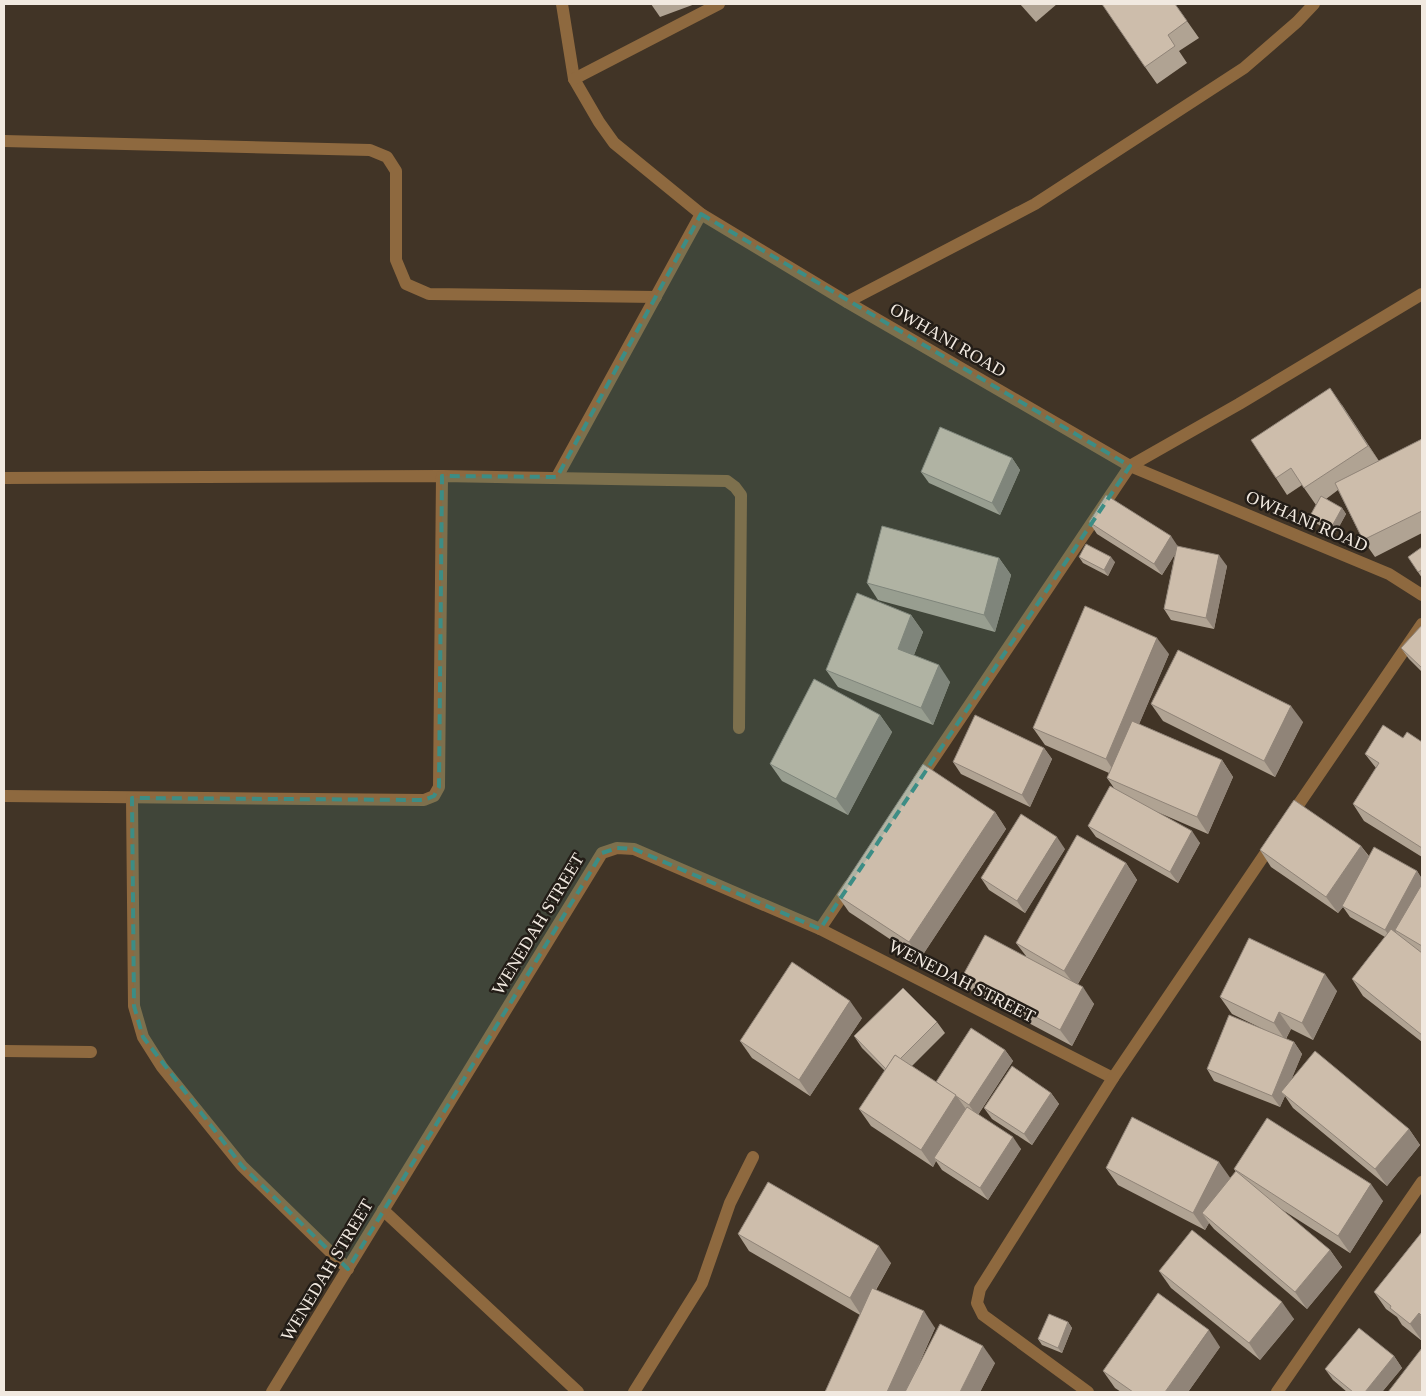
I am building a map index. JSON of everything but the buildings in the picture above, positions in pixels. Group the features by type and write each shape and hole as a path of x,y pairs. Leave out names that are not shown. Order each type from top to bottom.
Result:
{"street":[{"name":"OWHANI ROAD","path":"562,4 574,79 599,122 614,142 701,214 847,302 1130,466 1389,574 1422,595"},
{"path":"574,79 719,4"},
{"path":"847,302 1036,204 1244,68 1297,22 1314,4"},
{"path":"4,141 370,150 387,157 396,170 396,260 406,284 429,294 656,297"},
{"path":"557,478 701,214"},
{"path":"914,788 1130,466 1239,404 1422,294"},
{"path":"4,796 424,800 434,796 439,787 442,476"},
{"path":"4,478 442,476 727,482 735,487 741,495 739,728"},
{"path":"1088,1392 982,1315 977,1303 980,1289 1113,1078 1422,624"},
{"path":"132,798 134,1006 143,1037 162,1067 242,1166 348,1269"},
{"name":"WENEDAH STREET","path":"272,1392 602,853 617,848 634,849 820,929 1113,1078"},
{"path":"820,929 853,879"},
{"path":"4,1051 91,1052"},
{"path":"634,1392 702,1283 730,1203 753,1157"},
{"path":"1277,1392 1422,1182"},
{"path":"383,1210 578,1392"}],"highlighted area":[{"path":"701,214 1130,466 820,929 634,849 617,848 602,853 348,1269 242,1166 143,1037 134,1006 132,798 424,800 434,796 439,787 442,476 557,477"}]}
